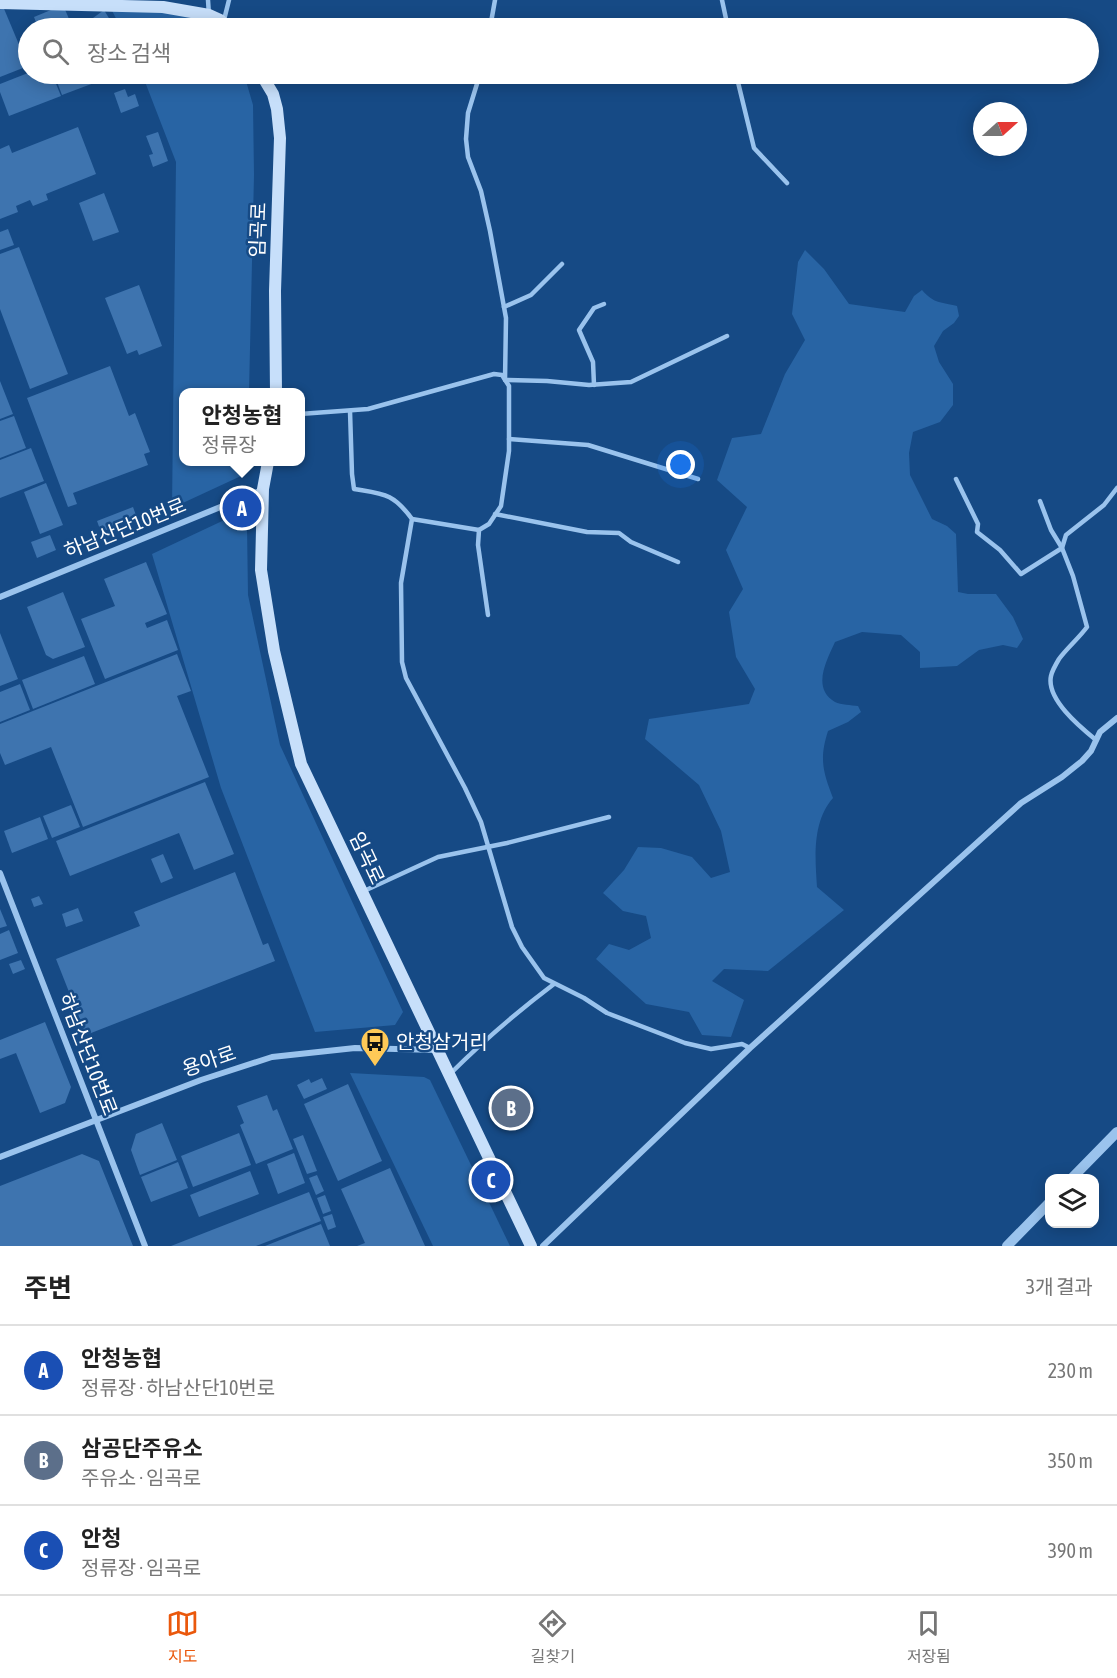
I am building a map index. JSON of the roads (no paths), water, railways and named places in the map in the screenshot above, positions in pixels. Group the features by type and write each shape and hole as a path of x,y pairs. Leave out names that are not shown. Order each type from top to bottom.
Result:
{"main road":[{"path":"0,3 163,7 209,15 214,18"},
{"name":"임곡로","path":"267,84 273,94 280,131 275,291 276,388"},
{"name":"임곡로","path":"267,466 263,489 261,570 274,651 301,764 531,1246"}],"street":[{"name":"하남산단10번로","path":"0,597 263,489"},
{"path":"543,1246 750,1048 1021,803 1062,777 1082,761 1091,751 1100,732 1117,718"},
{"name":"하남산단10번로","path":"0,873 145,1246"},
{"name":"용아로","path":"0,1157 201,1080 272,1057 355,1048 438,1050"},
{"path":"1077,1174 1117,1132"},
{"path":"1007,1246 1045,1207"}],"lane":[{"path":"208,0 209,15"},
{"path":"227,18 229,0"},
{"path":"492,18 495,0"},
{"path":"722,0 726,18"},
{"path":"477,84 468,113 466,139 468,157 481,191 506,318 505,380"},
{"path":"738,84 754,148 787,183"},
{"path":"504,307 531,296 562,264"},
{"path":"594,385 593,362 579,330 594,308 604,304"},
{"path":"505,380 594,385 631,382 727,336"},
{"path":"305,414 368,408 494,374 502,375 509,386 509,439 501,506 489,524 479,530 412,519 392,497 354,489 350,411"},
{"path":"509,439 588,446 698,479"},
{"path":"956,479 978,524 977,532 1000,550 1021,574 1062,548 1066,535 1104,505 1117,488"},
{"path":"1040,501 1051,530 1062,548 1078,592 1087,627 1061,657 1051,675 1051,684 1057,700 1071,717 1096,740"},
{"path":"495,514 587,532 619,533 638,545 678,562"},
{"path":"412,519 401,583 402,662 406,678 481,822 512,927 536,967 544,978 575,992 607,1013 623,1020 685,1043 711,1049 742,1044 750,1048"},
{"path":"479,530 478,545 488,615"},
{"path":"362,892 438,857 609,817"},
{"path":"450,1074 491,1033 554,984"}],"place":[{"name":"안청농협","path":"242,508"},
{"name":"안청삼거리","path":"375,1068"},
{"name":"삼공단주유소","path":"511,1108"},
{"name":"안청","path":"491,1180"}]}
